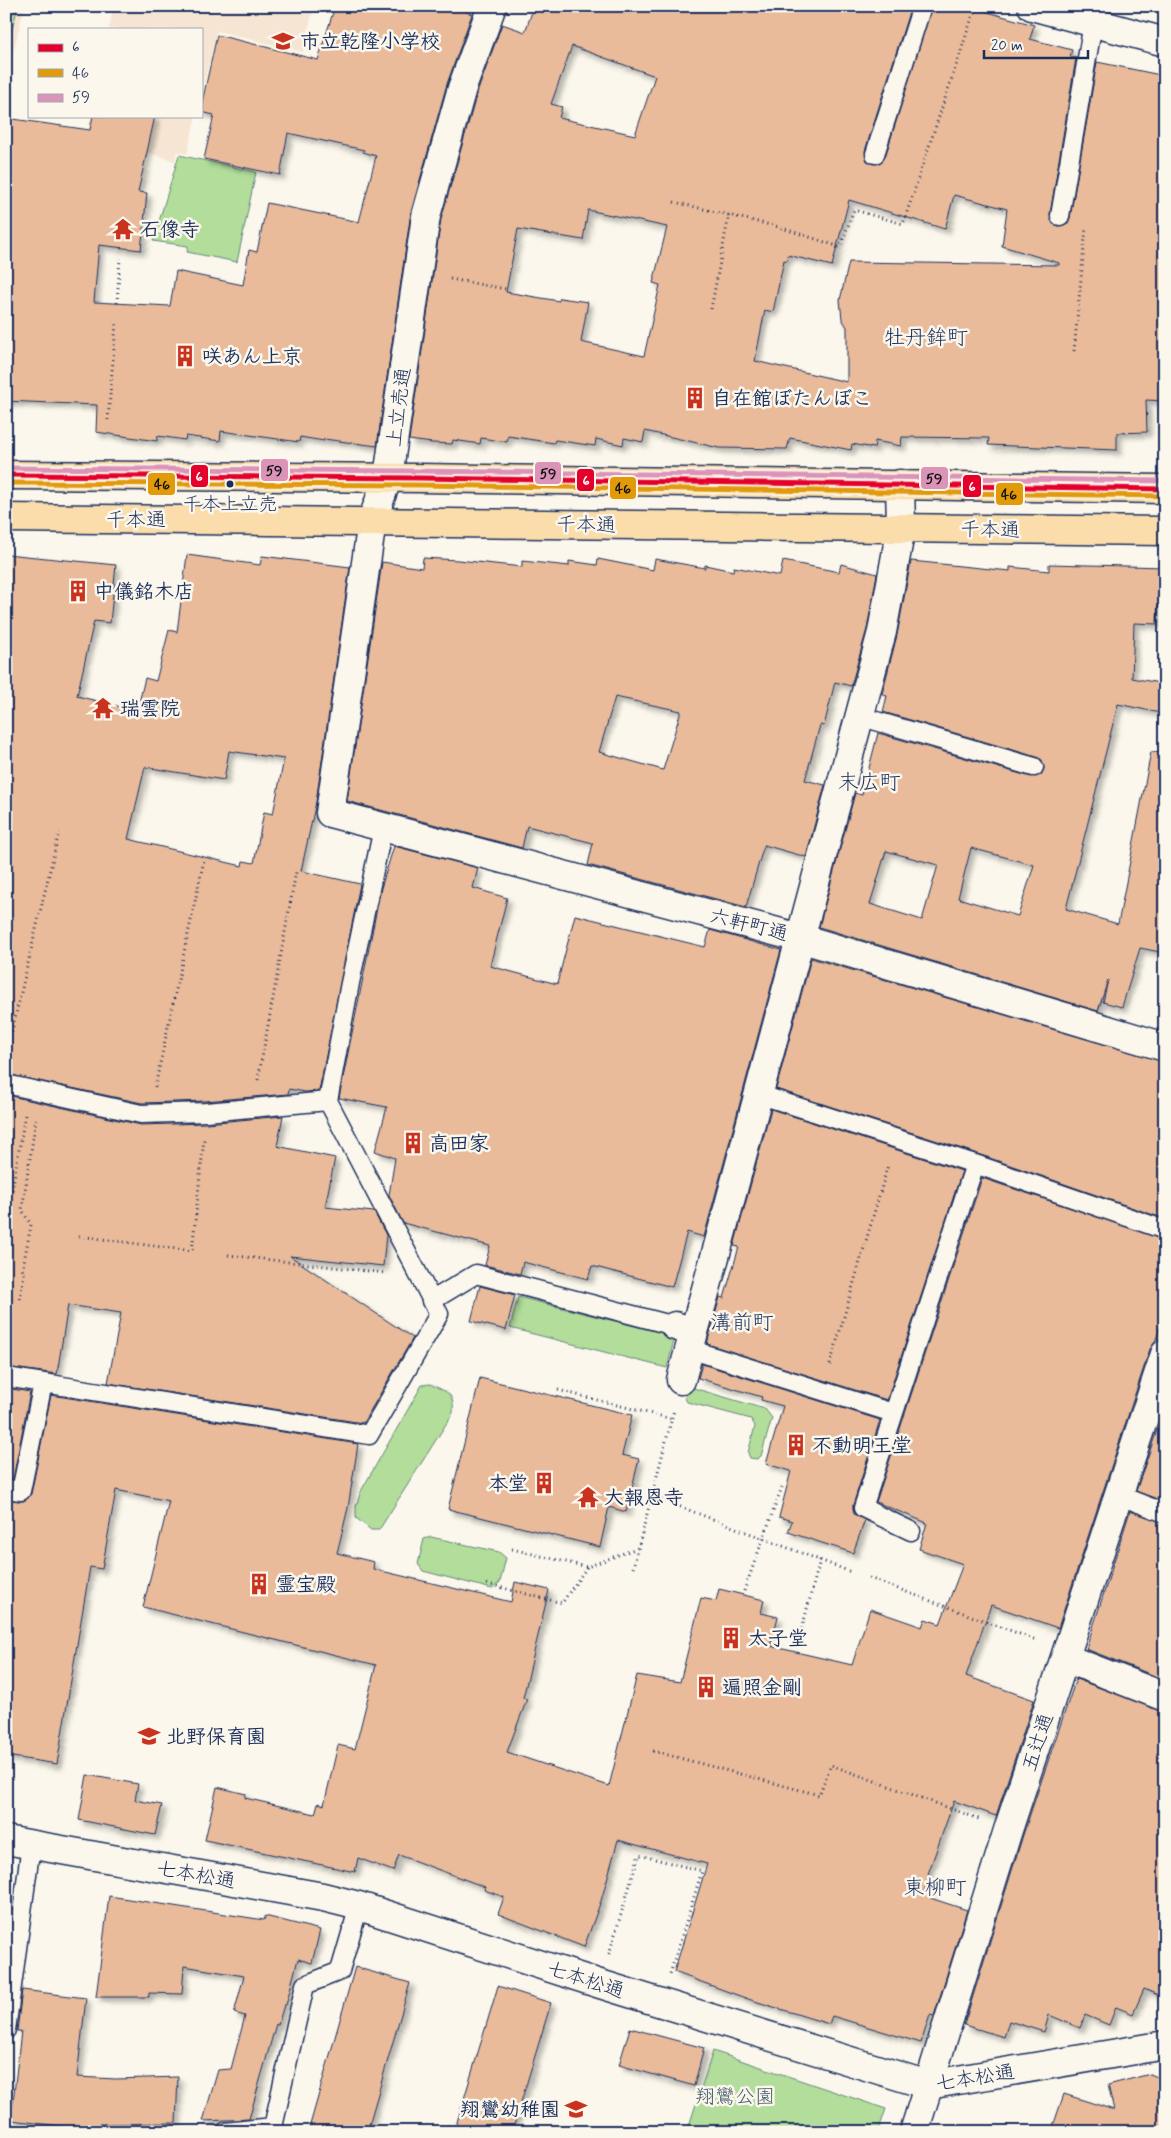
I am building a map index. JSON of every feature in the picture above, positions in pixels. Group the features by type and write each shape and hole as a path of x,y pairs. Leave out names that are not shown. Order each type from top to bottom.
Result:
{"main road":[{"path":"6,476 388,477 1165,489"},
{"name":"千本通","path":"6,518 1165,531"}],"street":[{"name":"上立売通","path":"330,813 372,521 388,477 426,216 462,88 492,6"},
{"path":"1032,6 1165,42"},
{"path":"681,1380 686,1336 758,1094 882,632 901,528 900,484"},
{"name":"六軒町通","path":"330,813 800,938 1165,1047"},
{"name":"五辻通","path":"914,2132 1008,1830 1165,1354"},
{"path":"1067,1654 1165,1697"},
{"name":"七本松通","path":"19,1842 323,1897 359,1906 600,1984 928,2085 1165,2045"}],"lane":[{"path":"875,154 922,6"},
{"path":"1060,216 1093,23"},
{"path":"858,716 1034,767"},
{"path":"6,1377 369,1435 438,1314 328,1101 350,983 383,828"},
{"path":"6,1084 90,1104 149,1114 206,1112 328,1101"},
{"path":"758,1094 975,1164 1165,1230"},
{"path":"911,1531 863,1508 975,1164"},
{"path":"431,1301 476,1274 686,1336 823,1390 893,1413"},
{"path":"6,1489 21,1491 43,1383"},
{"path":"1118,1495 1165,1513"},
{"path":"6,2030 19,1842"},
{"path":"224,2132 273,2126 305,1985 340,1971 359,1906"}],"path":[{"path":"711,309 729,215"},
{"path":"1060,216 1086,220 1074,351"},
{"path":"117,304 120,258"},
{"path":"417,273 506,289"},
{"path":"108,420 116,324"},
{"path":"6,1056 59,832"},
{"path":"149,1114 204,860"},
{"path":"253,1108 296,872"},
{"path":"12,1190 35,1091"},
{"path":"20,1299 24,1274 22,1272 31,1225 22,1210 35,1091"},
{"path":"79,1236 192,1251 206,1112"},
{"path":"823,1390 896,1138"},
{"path":"228,1255 418,1276"},
{"path":"633,1568 681,1380"},
{"path":"558,1390 672,1418"},
{"path":"744,1591 782,1487"},
{"path":"652,1496 851,1572"},
{"path":"487,1584 562,1603 588,1567 638,1548"},
{"path":"512,1549 588,1567"},
{"path":"798,1643 820,1560"},
{"path":"869,1578 1067,1654"},
{"path":"653,1751 819,1795 831,1765 1008,1830"},
{"path":"600,1984 639,1855 702,1871 662,2003"}],"shaded area":[{"path":"6,6 25,6 6,79"},
{"name":"市立乾隆小学校","path":"114,6 314,6 303,52 217,31 202,91 202,28 109,28"},
{"path":"91,118 196,118 187,154 177,152 175,161 87,134"}],"green space":[{"path":"6,6 18,6 6,53"},
{"path":"179,155 256,172 237,262 187,252 188,246 153,241"},
{"path":"518,1297 675,1336 667,1368 510,1328"},
{"path":"430,1384 445,1391 451,1397 453,1413 379,1530 371,1530 356,1518 356,1506 361,1491 422,1385"},
{"path":"690,1387 765,1409 772,1418 761,1456 757,1459 750,1458 748,1453 755,1426 751,1419 687,1402 685,1398"},
{"path":"431,1537 499,1552 506,1558 500,1582 492,1589 423,1571 418,1564 424,1539"},
{"name":"翔鸞公園","path":"713,2051 886,2109 878,2132 687,2132"}],"building":[{"path":"335,6 450,6 472,14 447,84 411,212 377,446 300,437 299,442 221,431 220,441 186,436 185,440 158,436 157,441 96,432 97,405 6,401 6,118 90,130 93,118 155,118 138,192 147,193 141,250 99,245 94,302 170,306 176,271 243,285 249,250 257,252 267,203 359,222 376,156 363,152 364,150 288,133 280,175 204,159 214,115 202,112 202,102 217,35 318,60"},
{"path":"534,6 911,6 865,151 867,161 877,164 885,157 932,6 966,6 1034,25 1030,39 1072,50 1070,57 1076,58 1050,214 1053,224 1059,226 1068,223 1070,218 1097,62 1165,76 1165,401 1146,400 1147,432 1117,433 1117,450 988,445 989,438 902,437 901,446 875,441 874,448 852,444 851,450 790,438 787,449 719,448 645,431 643,442 624,438 623,445 596,439 595,446 555,440 554,443 508,436 507,442 481,438 480,444 453,440 452,444 409,440 441,219 477,93 502,24 525,32","holes":["572,46 655,76 635,135 559,118 562,107 551,104","954,195 1007,209 1002,246 1059,263 1059,265 849,262 840,300 842,319 847,327 847,382 755,361 765,310 773,312 784,260 787,261 788,255 832,266 849,200 945,229","588,210 667,227 653,283 660,285 644,356 581,342 588,302 560,298 559,301 506,292 518,229 583,240"]},
{"path":"6,554 116,565 110,623 94,621 77,696 137,711 145,678 156,681 169,630 177,632 187,555 260,565 262,556 350,567 316,802 301,871 360,884 319,1091 305,1092 289,1089 288,1094 205,1101 142,1103 6,1074","holes":["229,751 284,759 273,814 264,812 254,863 243,861 242,866 128,839 145,767 224,780"]},
{"path":"423,558 522,567 522,561 569,566 569,561 597,565 598,559 653,570 655,559 705,568 705,565 733,571 734,567 780,576 783,561 839,572 841,564 877,574 867,629 851,686 835,682 824,726 820,725 805,780 825,785 806,857 764,845 746,907 588,865 593,843 527,826 522,848 347,801 382,562 422,568","holes":["615,697 681,711 663,770 599,752"]},
{"path":"911,561 1010,571 1010,567 1049,571 1049,564 1165,567 1165,606 1158,606 1157,624 1134,623 1132,678 1165,684 1165,714 1118,704 1066,909 1118,924 1151,752 1165,753 1165,953 1140,948 1122,1007 1103,1002 1108,980 1098,1011 819,927 855,793 862,795 878,733 1031,777 1041,775 1044,769 1042,760 1037,757 883,712 887,696 882,694 897,635","holes":["971,848 1034,865 1018,916 958,898","886,851 938,865 922,920 870,904"]},
{"path":"394,846 478,868 473,888 507,898 490,966 557,984 575,915 705,947 710,930 781,950 704,1237 687,1232 672,1287 592,1266 588,1279 523,1262 520,1274 485,1265 490,1246 403,1223 389,1195 395,1158 375,1151 387,1107 339,1098 381,888"},
{"path":"811,958 1165,1062 1165,1219 978,1154 776,1089"},
{"path":"6,1095 141,1125 207,1123 283,1116 277,1146 335,1158 325,1207 374,1212 386,1235 383,1266 290,1256 413,1338 363,1423 108,1383 121,1313 68,1305 57,1374 6,1367"},
{"path":"771,1109 962,1171 887,1400 707,1344 720,1297 724,1298 739,1247 734,1246"},
{"path":"982,1178 1165,1240 1165,1314 1155,1342 1150,1349 1058,1628 991,1605 966,1676 1034,1700 996,1816 954,1801 928,1874 930,1875 924,1892 931,1894 930,1898 967,1910 934,2016 930,2015 921,2043 832,2016 829,2024 748,1999 674,1972 707,1864 618,1840 601,1901 584,1947 498,1914 504,1897 484,1890 485,1887 399,1855 393,1871 358,1858 355,1872 205,1840 217,1787 246,1794 245,1798 315,1814 318,1803 324,1805 338,1745 355,1749 376,1665 143,1607 169,1501 116,1490 102,1569 90,1567 57,1764 6,1756 6,1500 24,1501 31,1494 51,1395 358,1444 348,1508 337,1553 374,1562 373,1569 511,1602 515,1582 549,1590 523,1698 527,1699 507,1752 609,1786 637,1675 680,1682 701,1598 716,1601 719,1589 764,1600 761,1613 778,1617 770,1646 852,1665 870,1609 922,1627 925,1619 940,1624 963,1564 919,1549 927,1523 876,1502"},
{"path":"480,1286 515,1295 506,1330 471,1321"},
{"path":"702,1364 880,1420 853,1505 854,1514 865,1520 853,1553 788,1532 792,1521 779,1517 791,1471 766,1464 783,1406 761,1400 762,1397 698,1378"},
{"name":"本堂","path":"480,1378 632,1415 622,1455 639,1459 626,1512 609,1507 600,1547 448,1509"},
{"path":"6,1388 30,1392 13,1479 6,1479"},
{"path":"1165,1407 1165,1502 1136,1491"},
{"path":"1130,1511 1165,1523 1165,1680 1086,1649"},
{"path":"1076,1679 1165,1712 1165,1998 1144,1989 1133,2014 1116,2007 1109,2025 1085,2015 1080,2028 1049,2015 1044,2032 1009,2021 1004,2037 964,2025 1023,1835"},
{"path":"87,1775 138,1784 135,1800 162,1805 155,1835 79,1820"},
{"path":"109,1896 264,1920 265,1916 320,1930 312,1963 298,1959 286,2005 284,2005 278,2025 276,2024 249,2119 203,2121 218,2070 231,2069 245,2016 234,2013 244,1976 184,1966 182,1994 149,1993 149,1997 96,1997"},
{"path":"355,1967 410,1983 367,2132 308,2132"},
{"path":"498,1986 551,2003 512,2132 454,2132"},
{"path":"22,1990 86,1998 77,2077 116,2079 178,2077 176,2123 100,2124 100,2127 77,2128 11,2120 21,2031 17,2031"},
{"path":"630,2028 704,2048 694,2086 619,2065"},
{"path":"1150,2074 1165,2080 1165,2132 1051,2132 1064,2094 1114,2110 1108,2085"}],"transit line":[{"name":"59","path":"6,468 420,471 1165,481"},
{"name":"6","path":"6,475 420,478 1165,489"},
{"name":"46","path":"6,483 420,485 1165,496"}],"place":[{"name":"市立乾隆小学校","path":"283,41"},
{"name":"石像寺","path":"123,229"},
{"name":"咲あん上京","path":"185,356"},
{"name":"自在館ぼたんぼこ","path":"695,398"},
{"name":"千本上立売","path":"230,484"},
{"name":"中儀銘木店","path":"78,591"},
{"name":"瑞雲院","path":"103,708"},
{"name":"高田家","path":"413,1143"},
{"name":"不動明王堂","path":"796,1445"},
{"name":"本堂","path":"544,1483"},
{"name":"大報恩寺","path":"588,1497"},
{"name":"霊宝殿","path":"259,1584"},
{"name":"太子堂","path":"731,1638"},
{"name":"遍照金剛","path":"706,1687"},
{"name":"北野保育園","path":"149,1736"},
{"name":"翔鸞幼稚園","path":"576,2109"}],"district":[{"name":"牡丹鉾町","path":"926,337"},
{"name":"末広町","path":"869,782"},
{"name":"溝前町","path":"742,1322"},
{"name":"東柳町","path":"935,1887"}]}
